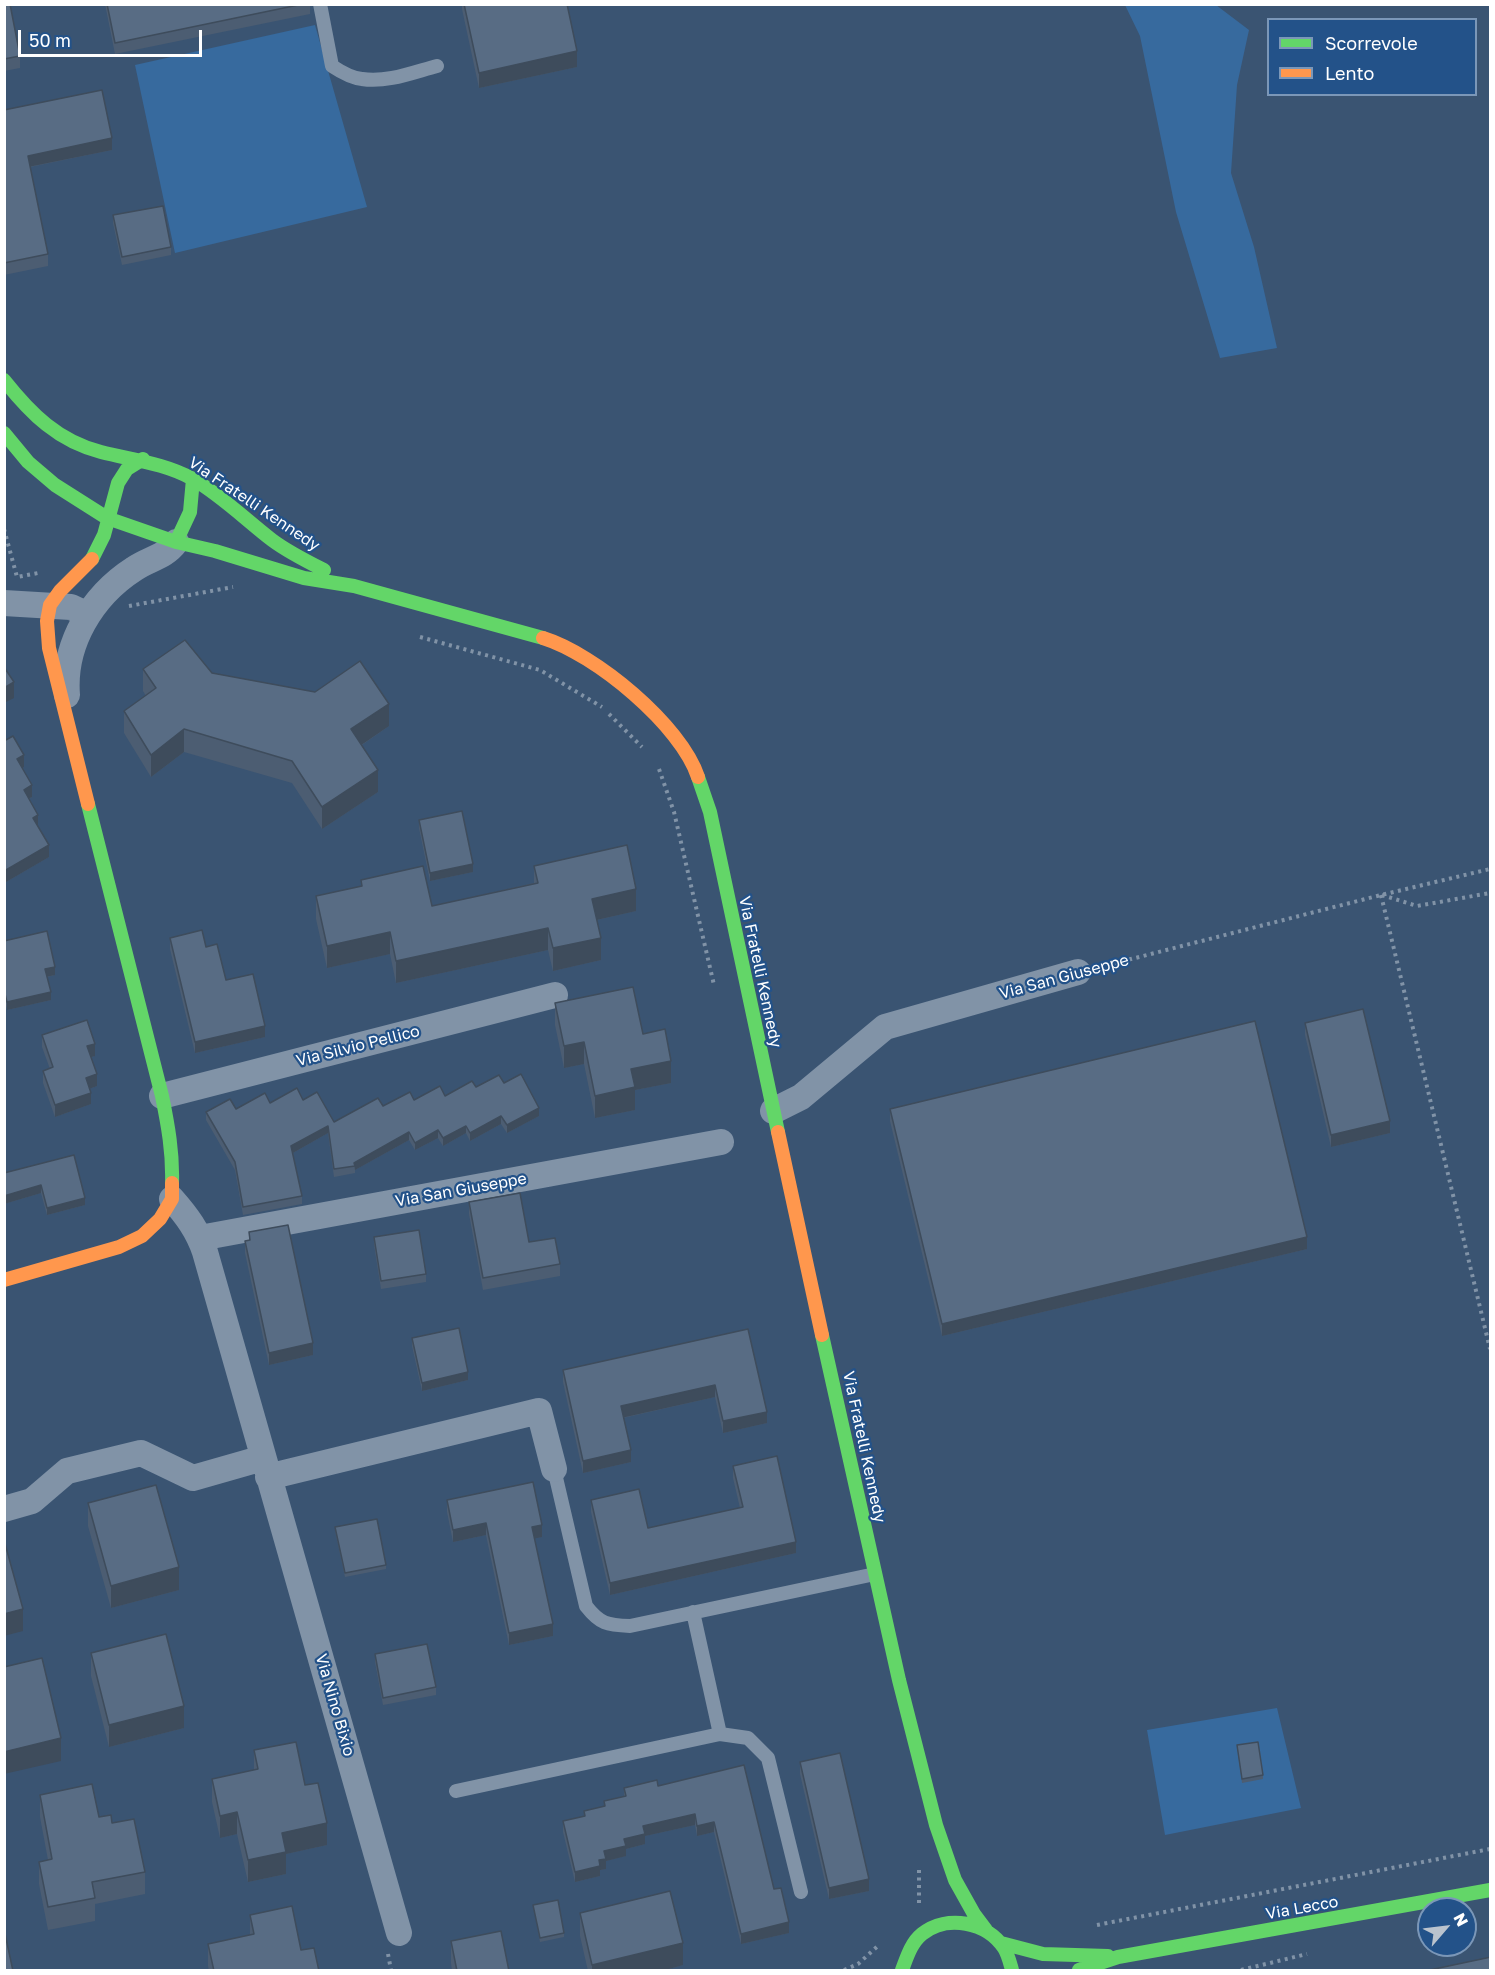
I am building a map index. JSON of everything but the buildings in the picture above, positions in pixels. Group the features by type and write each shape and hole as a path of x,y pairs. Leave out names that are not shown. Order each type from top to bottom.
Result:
{"street":[{"path":"4,380 28,410 49,428 74,444 100,452 143,459"},
{"path":"4,433 28,462 56,485 107,518 176,542"},
{"path":"4,1280 119,1247 142,1236 166,1209 173,1164 162,1096 69,722 48,648 47,621 50,604 93,558 104,535 118,483 127,469 143,459"},
{"name":"Via Fratelli Kennedy","path":"143,459 167,466 193,479 284,548 354,586"},
{"path":"69,722 66,684 70,652 95,606 121,577 141,564 168,552 176,542 191,512 193,479"},
{"name":"Via Fratelli Kennedy","path":"176,542 215,551 304,578 354,586 547,639 584,657 617,679 647,706 674,736 696,770 710,812 773,1111 905,1709 944,1852 962,1896 986,1930"},
{"path":"4,603 95,606"},
{"name":"Via San Giuseppe","path":"773,1111 801,1097 885,1027 1078,972"},
{"name":"Via Silvio Pellico","path":"162,1096 555,995"},
{"name":"Via San Giuseppe","path":"200,1238 721,1142"},
{"name":"Via Nino Bixio","path":"166,1209 189,1218 200,1238 310,1615 399,1933"},
{"path":"4,1509 32,1501 68,1472 141,1453 193,1478 266,1467 539,1411 554,1469"},
{"name":"Via Fratelli Kennedy","path":"942,1878 944,1852"},
{"name":"Via Lecco","path":"1079,1971 1118,1957 1491,1890"},
{"path":"920,1936 934,1913"},
{"name":"Via Lecco","path":"896,1968 920,1936 935,1926 954,1922 970,1923 986,1930 1001,1943 1008,1954 1012,1971"},
{"name":"Via Lecco","path":"1001,1943 1043,1954 1118,1957"}],"lane":[{"path":"320,4 332,66 345,74 363,80 390,78 437,66"},
{"path":"554,1469 586,1606 596,1618 610,1626 630,1626 875,1574"},
{"path":"693,1612 720,1734"},
{"path":"456,1791 720,1734 748,1738 768,1758 801,1892"}],"path":[{"path":"4,529 17,577 68,567 77,574"},
{"path":"95,606 117,608 241,586"},
{"path":"414,635 540,670 602,707 649,754"},
{"path":"656,762 674,812 716,992"},
{"name":"Via San Giuseppe","path":"1078,972 1491,869"},
{"path":"1381,895 1417,906 1491,893"},
{"path":"1381,895 1491,1349"},
{"path":"1089,1926 1491,1849"}],"shaded area":[{"path":"1125,5 1216,5 1249,30 1237,85 1231,173 1254,247 1277,348 1220,358 1176,212 1140,36"},
{"path":"315,25 367,207 175,253 135,65"},
{"path":"1277,1708 1301,1808 1165,1835 1147,1730"}],"traffic: fast":[{"path":"4,380 46,425 72,441 101,452 159,466 193,479 224,500 278,544 324,570"},
{"path":"4,433 28,462 55,485 107,518 176,542 190,512 193,479"},
{"path":"92,559 104,535 118,483 127,469 143,459"},
{"path":"176,542 215,551 304,578 354,586 543,638"},
{"path":"698,777 710,812 778,1132"},
{"path":"88,804 162,1096 170,1139 172,1183"},
{"path":"822,1335 899,1680 936,1825 955,1880 986,1930"},
{"path":"1079,1970 1118,1957 1490,1890"},
{"path":"902,1970 912,1946 922,1934 943,1924 954,1923 977,1927 997,1939 1005,1950 1012,1970"},
{"path":"1001,1943 1043,1954 1108,1956"}],"traffic: slow":[{"path":"88,804 49,648 47,621 50,605 60,591 92,559"},
{"path":"543,638 564,646 587,659 634,694 674,736 689,757 698,777"},
{"path":"778,1132 822,1335"},
{"path":"4,1280 119,1247 142,1236 160,1219 172,1199 172,1183"}]}
